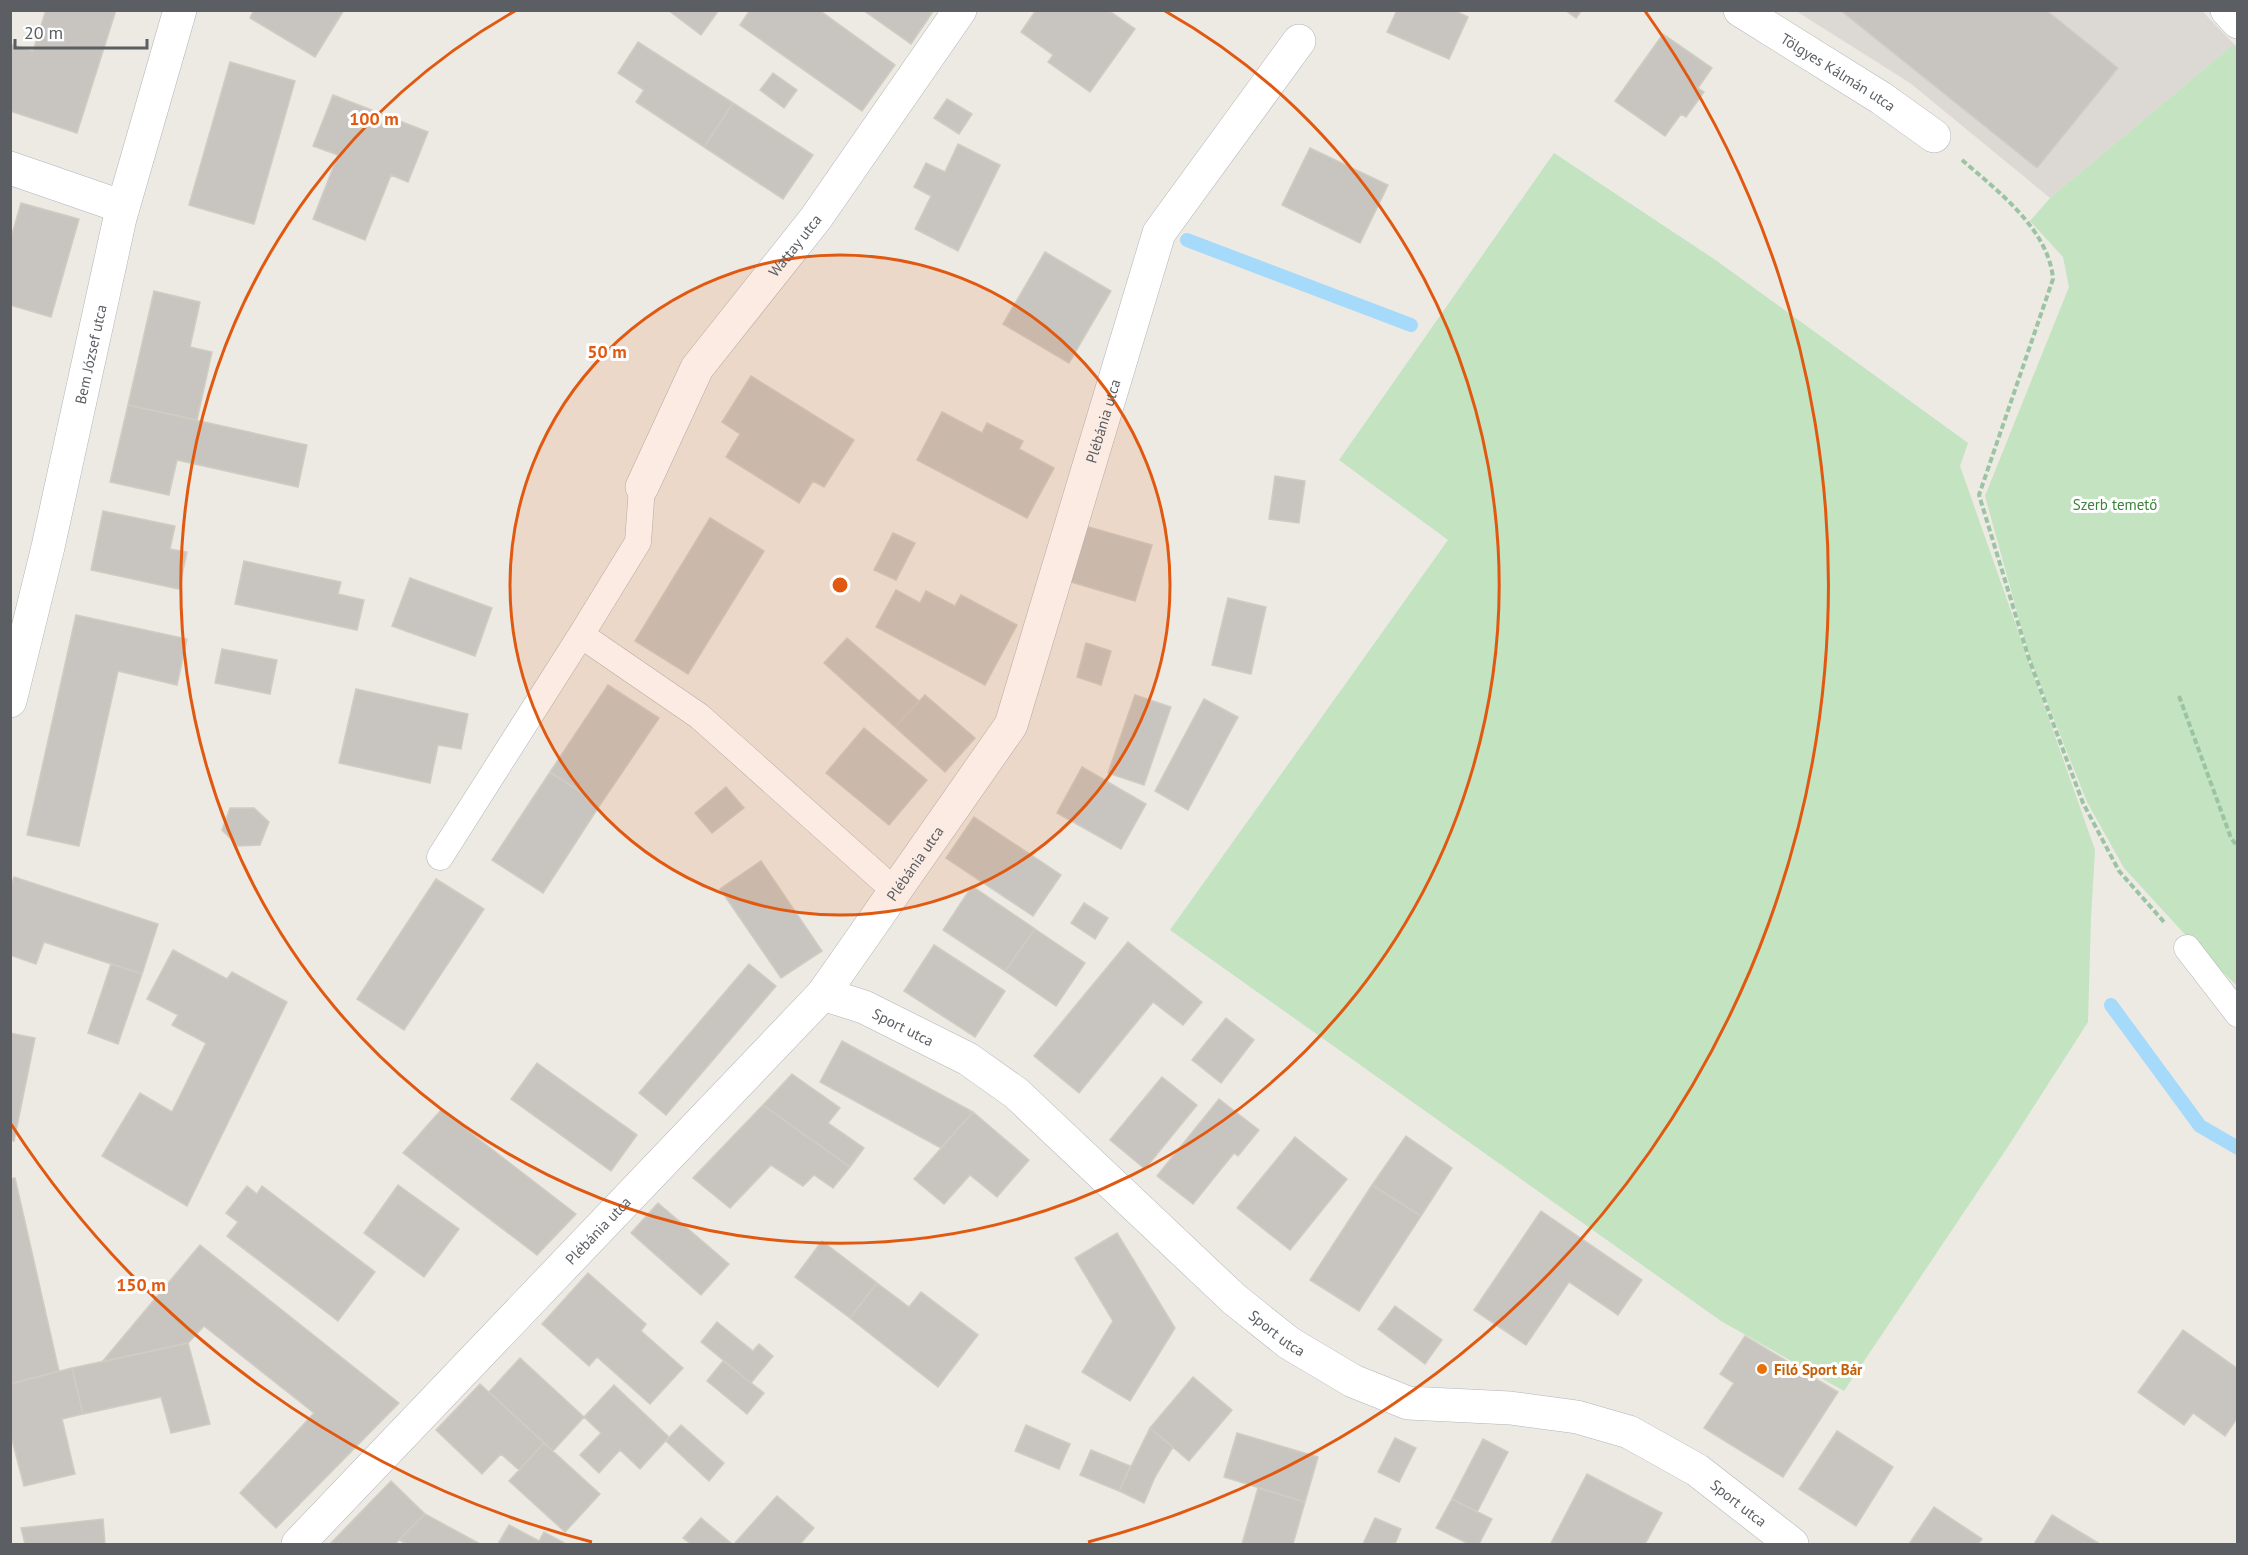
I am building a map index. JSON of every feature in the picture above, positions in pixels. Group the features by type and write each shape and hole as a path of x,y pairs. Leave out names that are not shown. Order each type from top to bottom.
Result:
{"street":[{"name":"Bem József utca","path":"10,701 48,548 123,207 180,10"},
{"name":"Wattay utca","path":"642,487 697,368 816,218 960,10"},
{"name":"Tölgyes Kálmán utca","path":"1740,10 1881,98 1934,136"},
{"path":"2227,10 2238,22"},
{"name":"Plébánia utca","path":"298,1545 824,994 1011,725 1159,233 1299,41"},
{"path":"10,168 123,207"},
{"name":"Sport utca","path":"824,994 864,1007 968,1059 1016,1093 1234,1299 1289,1342 1353,1381 1408,1403 1543,1412 1577,1417 1629,1432 1697,1470 1792,1545"}],"lane":[{"path":"440,857 638,542 642,487"},
{"path":"581,635 699,716 895,891"},
{"path":"2187,948 2238,1014"}],"path":[{"path":"1934,136 2006,198 2042,242 2052,263 2053,279 1979,495 2029,659 2083,803 2119,871 2187,948"},
{"path":"2179,696 2231,838 2238,846"}],"shaded area":[{"path":"1796,11 2202,11 2234,44 2050,198 1910,83"}],"green space":[{"name":"Szerb temető","path":"2234,44 2238,48 2237,986 2192,942 2124,868 2087,802 2030,659 1985,496 2069,287 2063,257 2030,221 2050,198"},
{"path":"1554,153 1717,261 1968,443 1960,466 2095,850 2088,1022 2009,1145 1844,1391 1721,1321 1170,930 1448,540 1339,460"}],"building":[{"path":"46,10 116,10 77,133 10,111 10,44 33,51"},
{"path":"254,10 344,10 315,57 250,18"},
{"path":"668,10 719,10 701,35"},
{"path":"750,10 819,10 895,65 862,111 740,25"},
{"path":"863,10 934,10 911,44"},
{"path":"1036,10 1108,10 1135,29 1090,92 1048,62 1053,55 1021,32"},
{"path":"1397,10 1454,10 1468,17 1449,59 1387,32"},
{"path":"1565,10 1582,10 1576,18"},
{"path":"1840,10 2046,10 2118,68 2037,168"},
{"path":"1663,34 1712,68 1698,88 1704,92 1686,117 1681,114 1665,136 1615,101"},
{"path":"638,42 733,103 704,147 636,102 644,90 618,73"},
{"path":"230,62 295,81 254,224 189,205"},
{"path":"773,73 797,90 784,108 760,90"},
{"path":"333,95 428,132 408,182 391,175 365,240 313,219 338,155 313,146"},
{"path":"947,99 972,114 959,134 934,118"},
{"path":"733,103 813,155 783,199 704,147"},
{"path":"958,144 1000,165 958,251 915,229 931,196 914,187 926,163 945,172"},
{"path":"1310,148 1388,185 1360,243 1282,205"},
{"path":"21,203 79,219 51,317 10,305 10,241"},
{"path":"1045,252 1111,291 1069,363 1003,324"},
{"path":"154,291 200,302 190,347 212,352 197,420 128,405"},
{"path":"751,376 854,440 824,487 813,481 799,503 726,457 740,434 722,422"},
{"path":"128,405 307,445 298,487 177,460 169,495 110,482"},
{"path":"942,412 982,433 987,423 1023,441 1019,449 1054,468 1027,518 917,460"},
{"path":"1275,476 1305,481 1299,523 1269,519"},
{"path":"103,511 175,526 170,549 187,552 179,589 91,570"},
{"path":"710,518 764,551 688,674 635,641"},
{"path":"1085,526 1152,545 1135,601 1068,581"},
{"path":"893,533 915,543 896,580 874,570"},
{"path":"244,561 341,582 338,594 364,600 357,630 235,604"},
{"path":"410,578 492,608 475,656 392,626"},
{"path":"896,590 920,603 926,591 955,606 961,595 1017,625 985,685 876,627"},
{"path":"1228,598 1266,607 1251,674 1212,665"},
{"path":"76,615 187,639 177,685 118,671 79,846 27,835"},
{"path":"847,638 919,701 895,727 824,663"},
{"path":"1086,643 1111,651 1101,685 1077,677"},
{"path":"222,649 277,660 270,694 215,683"},
{"path":"608,685 659,718 600,805 550,772"},
{"path":"356,689 468,714 461,749 438,745 430,783 339,763"},
{"path":"925,695 975,738 945,772 895,727"},
{"path":"1135,695 1171,707 1144,785 1108,773"},
{"path":"1204,699 1238,717 1188,810 1155,791"},
{"path":"864,728 927,780 889,825 826,773"},
{"path":"1082,767 1146,804 1121,849 1057,813"},
{"path":"550,772 600,805 543,893 492,860"},
{"path":"726,787 744,808 712,833 695,813"},
{"path":"230,808 254,808 269,822 260,845 238,846 222,830"},
{"path":"974,817 1061,875 1033,916 946,858"},
{"path":"761,861 822,951 781,978 720,889"},
{"path":"14,877 158,924 142,974 44,942 36,964 10,955 10,889"},
{"path":"436,879 484,909 404,1030 357,999"},
{"path":"972,886 1035,929 1005,971 943,930"},
{"path":"1084,903 1108,918 1095,939 1071,923"},
{"path":"1035,929 1085,963 1056,1006 1005,971"},
{"path":"1128,942 1202,1002 1183,1025 1153,1002 1079,1093 1034,1056"},
{"path":"934,945 1005,991 975,1037 904,991"},
{"path":"173,950 227,979 232,972 287,1002 187,1206 102,1156 140,1093 172,1112 206,1043 172,1025 178,1015 147,999"},
{"path":"111,964 142,974 118,1044 88,1033"},
{"path":"749,964 776,986 666,1115 639,1093"},
{"path":"1226,1018 1254,1040 1221,1083 1192,1060"},
{"path":"10,1033 35,1038 14,1141 10,1140"},
{"path":"842,1041 973,1112 941,1148 820,1082"},
{"path":"537,1063 637,1135 611,1171 511,1099"},
{"path":"792,1074 840,1108 828,1123 864,1148 850,1167 763,1105"},
{"path":"1162,1077 1197,1105 1145,1169 1110,1140"},
{"path":"1219,1099 1259,1130 1238,1156 1234,1153 1193,1204 1157,1176"},
{"path":"763,1105 850,1167 833,1188 814,1175 803,1186 771,1165 730,1208 693,1178"},
{"path":"441,1110 576,1214 537,1255 403,1153"},
{"path":"973,1112 1029,1160 997,1197 970,1175 944,1204 914,1179"},
{"path":"1406,1136 1452,1168 1421,1216 1372,1185"},
{"path":"1295,1137 1347,1179 1290,1250 1237,1208"},
{"path":"15,1178 59,1371 10,1384 10,1179"},
{"path":"398,1185 459,1229 424,1277 364,1233"},
{"path":"1372,1185 1421,1216 1359,1311 1310,1280"},
{"path":"247,1186 257,1194 262,1186 375,1272 338,1321 227,1236 238,1222 226,1213"},
{"path":"658,1203 729,1264 701,1295 631,1233"},
{"path":"1541,1211 1642,1280 1618,1315 1569,1282 1526,1345 1474,1310"},
{"path":"1117,1233 1175,1328 1130,1401 1082,1372 1113,1321 1075,1258"},
{"path":"822,1241 877,1283 850,1318 795,1277"},
{"path":"200,1245 399,1403 276,1528 240,1493 314,1413 204,1326 188,1343 102,1362"},
{"path":"588,1273 646,1324 641,1331 683,1368 650,1404 597,1357 589,1366 542,1324"},
{"path":"877,1283 909,1307 921,1292 978,1335 938,1387 850,1318"},
{"path":"1395,1306 1442,1340 1425,1364 1378,1329"},
{"path":"717,1322 753,1351 759,1344 773,1356 751,1383 701,1342"},
{"path":"2183,1330 2238,1369 2238,1417 2225,1436 2193,1413 2184,1425 2138,1392"},
{"path":"1745,1336 1838,1392 1783,1477 1704,1428 1734,1383 1720,1374"},
{"path":"188,1343 210,1424 171,1433 161,1397 83,1414 72,1368"},
{"path":"520,1358 584,1417 553,1451 489,1392"},
{"path":"723,1361 764,1393 747,1414 707,1381"},
{"path":"72,1368 83,1414 62,1419 75,1474 24,1486 10,1432 10,1384"},
{"path":"1193,1377 1232,1410 1189,1461 1150,1428"},
{"path":"480,1384 544,1443 519,1470 501,1454 482,1474 436,1430"},
{"path":"614,1385 669,1437 640,1469 620,1450 599,1473 580,1455 601,1433 584,1417"},
{"path":"681,1425 724,1463 709,1481 666,1441"},
{"path":"1026,1425 1070,1444 1059,1469 1015,1451"},
{"path":"1150,1428 1173,1447 1155,1477 1144,1503 1119,1491"},
{"path":"1837,1431 1893,1467 1856,1526 1799,1489"},
{"path":"1237,1433 1318,1457 1305,1502 1224,1477"},
{"path":"1395,1438 1416,1448 1399,1482 1378,1472"},
{"path":"1483,1439 1508,1452 1477,1512 1452,1499"},
{"path":"544,1443 600,1494 565,1532 509,1481"},
{"path":"1091,1450 1130,1466 1119,1491 1080,1475"},
{"path":"1587,1474 1662,1513 1645,1544 1551,1543"},
{"path":"391,1481 425,1514 395,1544 330,1544"},
{"path":"1258,1488 1305,1502 1293,1544 1242,1544"},
{"path":"777,1496 814,1528 800,1544 734,1544"},
{"path":"1452,1499 1492,1519 1479,1544 1469,1544 1436,1528"},
{"path":"1934,1507 1982,1539 1978,1544 1909,1544"},
{"path":"425,1514 480,1544 407,1544 399,1540"},
{"path":"2052,1515 2100,1544 2034,1544"},
{"path":"701,1518 732,1544 691,1544 683,1538"},
{"path":"1375,1518 1401,1529 1395,1544 1363,1544"},
{"path":"103,1519 105,1544 25,1544 21,1528"},
{"path":"509,1525 539,1541 544,1532 566,1544 498,1544"}],"waterway":[{"path":"1187,240 1411,325"},
{"path":"2111,1005 2200,1126 2238,1148"}],"place":[{"name":"Filó Sport Bár","path":"1762,1369"}]}
